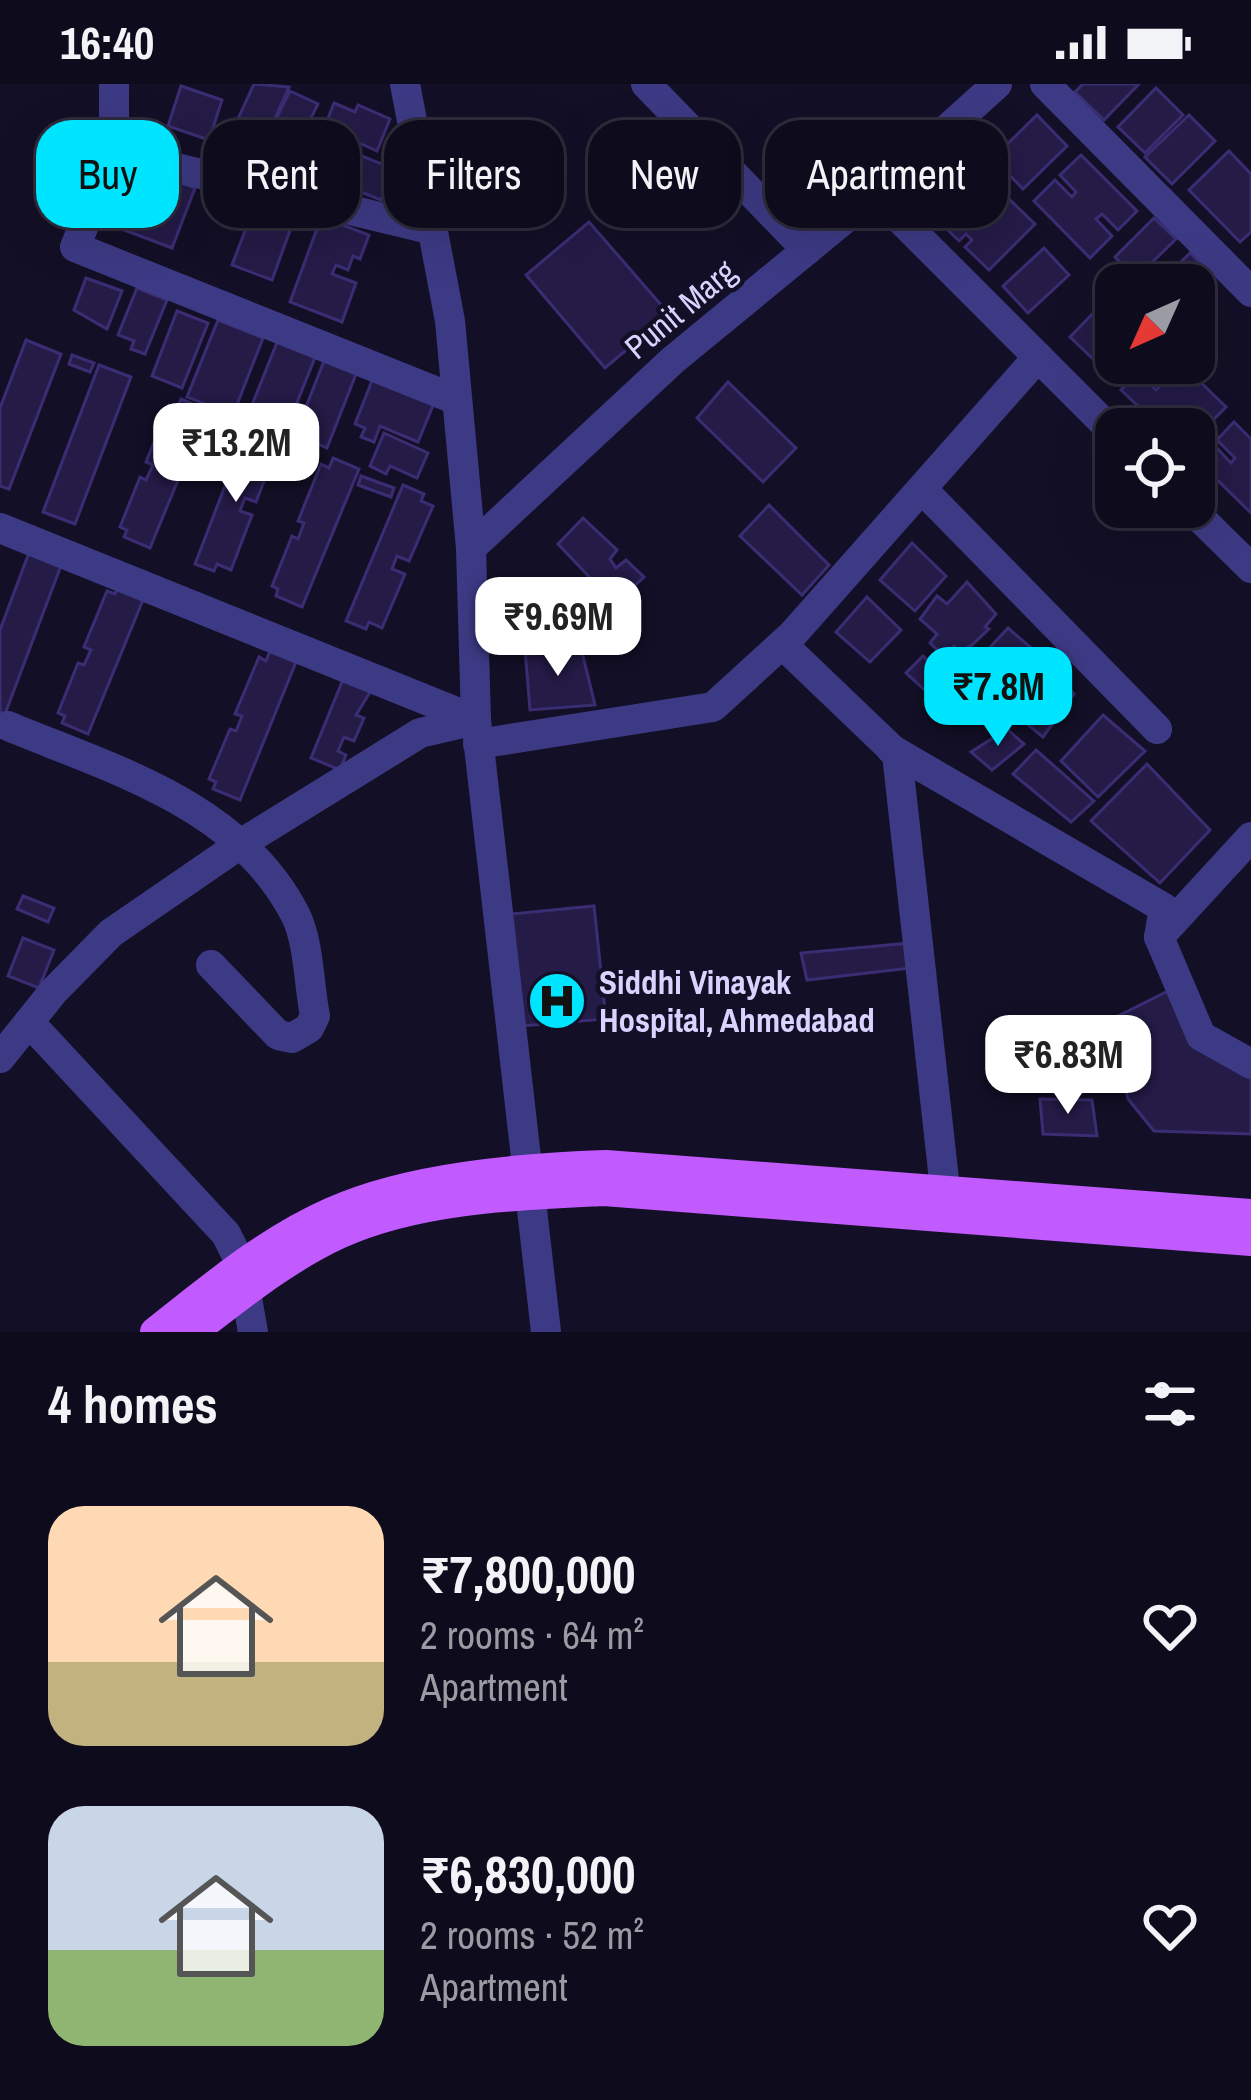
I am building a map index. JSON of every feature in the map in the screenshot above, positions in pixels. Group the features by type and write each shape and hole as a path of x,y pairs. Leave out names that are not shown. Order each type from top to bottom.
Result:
{"main road":[{"path":"155,1332 244,1277 343,1232 606,1165 1251,1214"},
{"path":"531,1181 604,1191 1251,1240"},
{"path":"193,1332 244,1277"}],"street":[{"path":"114,84 114,120"},
{"path":"405,84 433,230 457,400 470,548 477,732 545,1332"},
{"path":"646,84 807,250"},
{"name":"Punit Marg","path":"957,120 997,84"},
{"path":"1045,84 1251,292"},
{"path":"179,169 433,230"},
{"path":"83,228 75,247 457,400"},
{"name":"Punit Marg","path":"470,548 673,360 834,228"},
{"path":"909,228 1095,414"},
{"path":"0,1058 111,933 239,845 420,733 477,732 712,707 782,644 1038,358"},
{"path":"922,489 1157,729"},
{"path":"0,528 477,732"},
{"path":"1210,528 1251,568"},
{"path":"782,644 898,754 945,1189"},
{"path":"8,726 187,800 239,845 297,917 315,1016 309,1028 292,1038 278,1035 211,965"},
{"path":"891,748 1164,908 1159,938 1201,1036 1251,1064"},
{"path":"1159,938 1251,837"},
{"path":"28,1022 226,1234 244,1277 253,1332"}],"building":[{"path":"254,84 289,87 274,120 237,120"},
{"path":"1083,84 1139,84 1104,120 1075,92"},
{"path":"181,86 222,100 216,120 203,120 203,138 179,130 179,120 170,120"},
{"path":"1156,88 1183,115 1145,153 1118,127"},
{"path":"290,91 318,104 310,120 276,120"},
{"path":"334,103 355,112 358,105 390,119 384,120 377,151 360,143 360,120 327,120"},
{"path":"1037,115 1067,146 1023,189 1008,174 1008,143"},
{"path":"1189,115 1215,141 1172,184 1145,157"},
{"path":"1229,151 1251,174 1251,232 1240,242 1189,190"},
{"path":"360,155 384,165 381,200 360,192"},
{"path":"1081,155 1137,211 1118,230 1102,214 1096,219 1112,236 1090,258 1034,201 1055,180 1072,197 1076,192 1060,175"},
{"path":"179,182 195,188 172,248 119,228 179,228"},
{"path":"1010,200 1035,224 989,270 965,247 972,240 966,234 959,241 946,228 1008,228"},
{"path":"1154,218 1176,239 1150,264 1122,264 1115,257"},
{"path":"588,223 669,314 605,368 526,275"},
{"path":"246,228 291,228 272,280 232,265"},
{"path":"317,228 351,228 369,235 360,259 353,256 348,270 336,265 332,274 356,283 342,322 290,302"},
{"path":"1044,248 1069,275 1028,313 1003,286"},
{"path":"1190,253 1201,264 1179,264"},
{"path":"86,278 122,291 107,329 74,310"},
{"path":"137,288 167,300 145,354 131,349 134,341 118,335"},
{"path":"177,311 208,323 182,388 152,376"},
{"path":"1095,311 1095,357 1070,337"},
{"path":"218,320 263,338 233,415 187,397"},
{"path":"26,340 61,354 9,489 0,486 0,408"},
{"path":"278,340 316,355 284,435 246,420"},
{"path":"72,355 94,363 90,372 69,364"},
{"path":"326,356 358,369 327,448 295,435"},
{"path":"99,365 131,377 75,524 43,512"},
{"path":"373,378 434,403 418,442 380,426 374,442 361,437 365,428 355,424"},
{"path":"728,382 796,448 763,482 697,418"},
{"path":"1126,384 1150,384 1156,390 1162,384 1202,384 1226,407 1215,418 1215,408 1140,408 1121,390"},
{"path":"181,399 207,410 150,548 124,537 127,530 120,527 140,477 146,480 153,465 146,462 169,405 177,409"},
{"path":"1234,422 1251,439 1251,513 1215,478 1215,446 1231,463 1235,458 1217,440"},
{"path":"384,433 428,453 417,478 390,466 386,474 370,466"},
{"path":"245,434 276,450 256,502 245,498 240,511 252,515 231,570 217,564 214,571 195,564"},
{"path":"333,458 359,469 302,607 276,596 278,589 272,586 292,536 298,539 304,523 298,521 321,464 329,468"},
{"path":"361,476 394,488 391,497 358,485"},
{"path":"403,485 424,494 421,501 433,506 409,561 397,556 392,569 405,574 382,628 369,622 366,629 346,621"},
{"path":"769,505 829,565 802,595 740,536"},
{"path":"583,518 617,550 610,559 616,568 626,560 644,577 615,604 558,544"},
{"path":"912,543 946,576 915,611 880,580"},
{"path":"30,550 62,563 5,714 0,712 0,630"},
{"path":"967,582 996,614 985,627 989,629 972,645 958,652 954,646 944,657 930,643 937,634 920,619 937,596 947,604"},
{"path":"119,584 145,595 88,734 62,723 65,716 58,713 78,663 84,665 91,650 84,647 107,591 115,594"},
{"path":"569,586 581,597 587,614 520,624 514,591"},
{"path":"867,597 901,630 870,662 836,632"},
{"path":"1008,628 1051,665 1006,709 968,671"},
{"path":"581,648 595,705 530,710 525,649"},
{"path":"270,651 296,662 240,800 213,789 216,782 209,779 230,729 236,731 242,716 235,714 259,657 266,661"},
{"path":"923,656 958,687 939,703 906,673"},
{"path":"1056,672 1074,694 1043,737 1016,715"},
{"path":"344,677 372,689 356,715 364,718 354,741 344,737 338,751 346,755 340,770 311,758"},
{"path":"1103,715 1145,751 1098,797 1061,761"},
{"path":"1007,729 1024,744 992,770 971,752"},
{"path":"1036,750 1094,801 1071,822 1013,774"},
{"path":"1147,764 1210,830 1160,883 1091,821"},
{"path":"23,896 54,908 48,922 17,909"},
{"path":"594,906 606,1019 522,1026 511,914"},
{"path":"23,938 54,950 39,988 8,976"},
{"path":"910,943 911,968 807,980 801,953"},
{"path":"1168,991 1251,1079 1251,1134 1154,1131 1128,1099 1110,1020"},
{"path":"1040,1099 1092,1100 1097,1136 1043,1134"}],"place":[{"name":"Siddhi Vinayak Hospital, Ahmedabad","path":"557,1001"}]}
